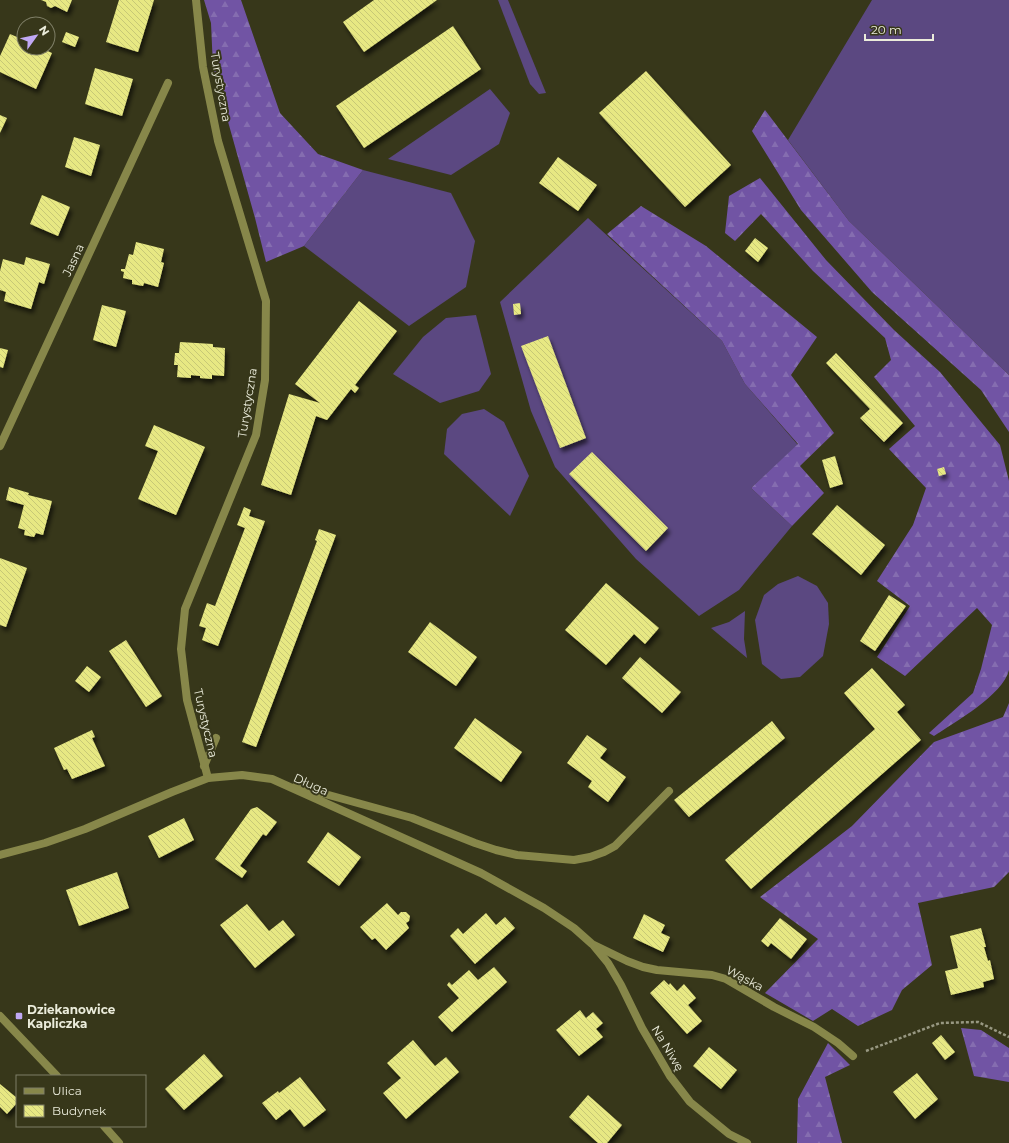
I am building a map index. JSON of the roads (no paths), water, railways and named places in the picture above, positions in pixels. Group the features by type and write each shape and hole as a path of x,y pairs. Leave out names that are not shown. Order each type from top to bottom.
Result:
{"street":[{"name":"Turystyczna","path":"196,0 203,67 218,141 266,301 265,380 256,435 185,609 181,649 187,700 208,778"},
{"name":"Jasna","path":"0,446 168,83"},
{"path":"204,766 216,738"},
{"name":"Długa","path":"0,855 45,843 85,829 208,778 242,775 272,779 481,873 544,908 574,928 592,944"},
{"path":"272,779 412,818 475,844 496,850 517,855 574,860 590,857 615,846 669,791"},
{"name":"Wąska","path":"592,944 643,967 657,970 712,975 726,979 774,1008 814,1027 838,1043 853,1056"},
{"name":"Na Niwę","path":"592,944 608,963 621,985 642,1028 670,1076 690,1102 729,1134 747,1143"},
{"path":"0,1016 56,1075"},
{"path":"105,1127 119,1143"}],"place":[{"name":"Dziekanowice Kapliczka","path":"19,1016"}]}
